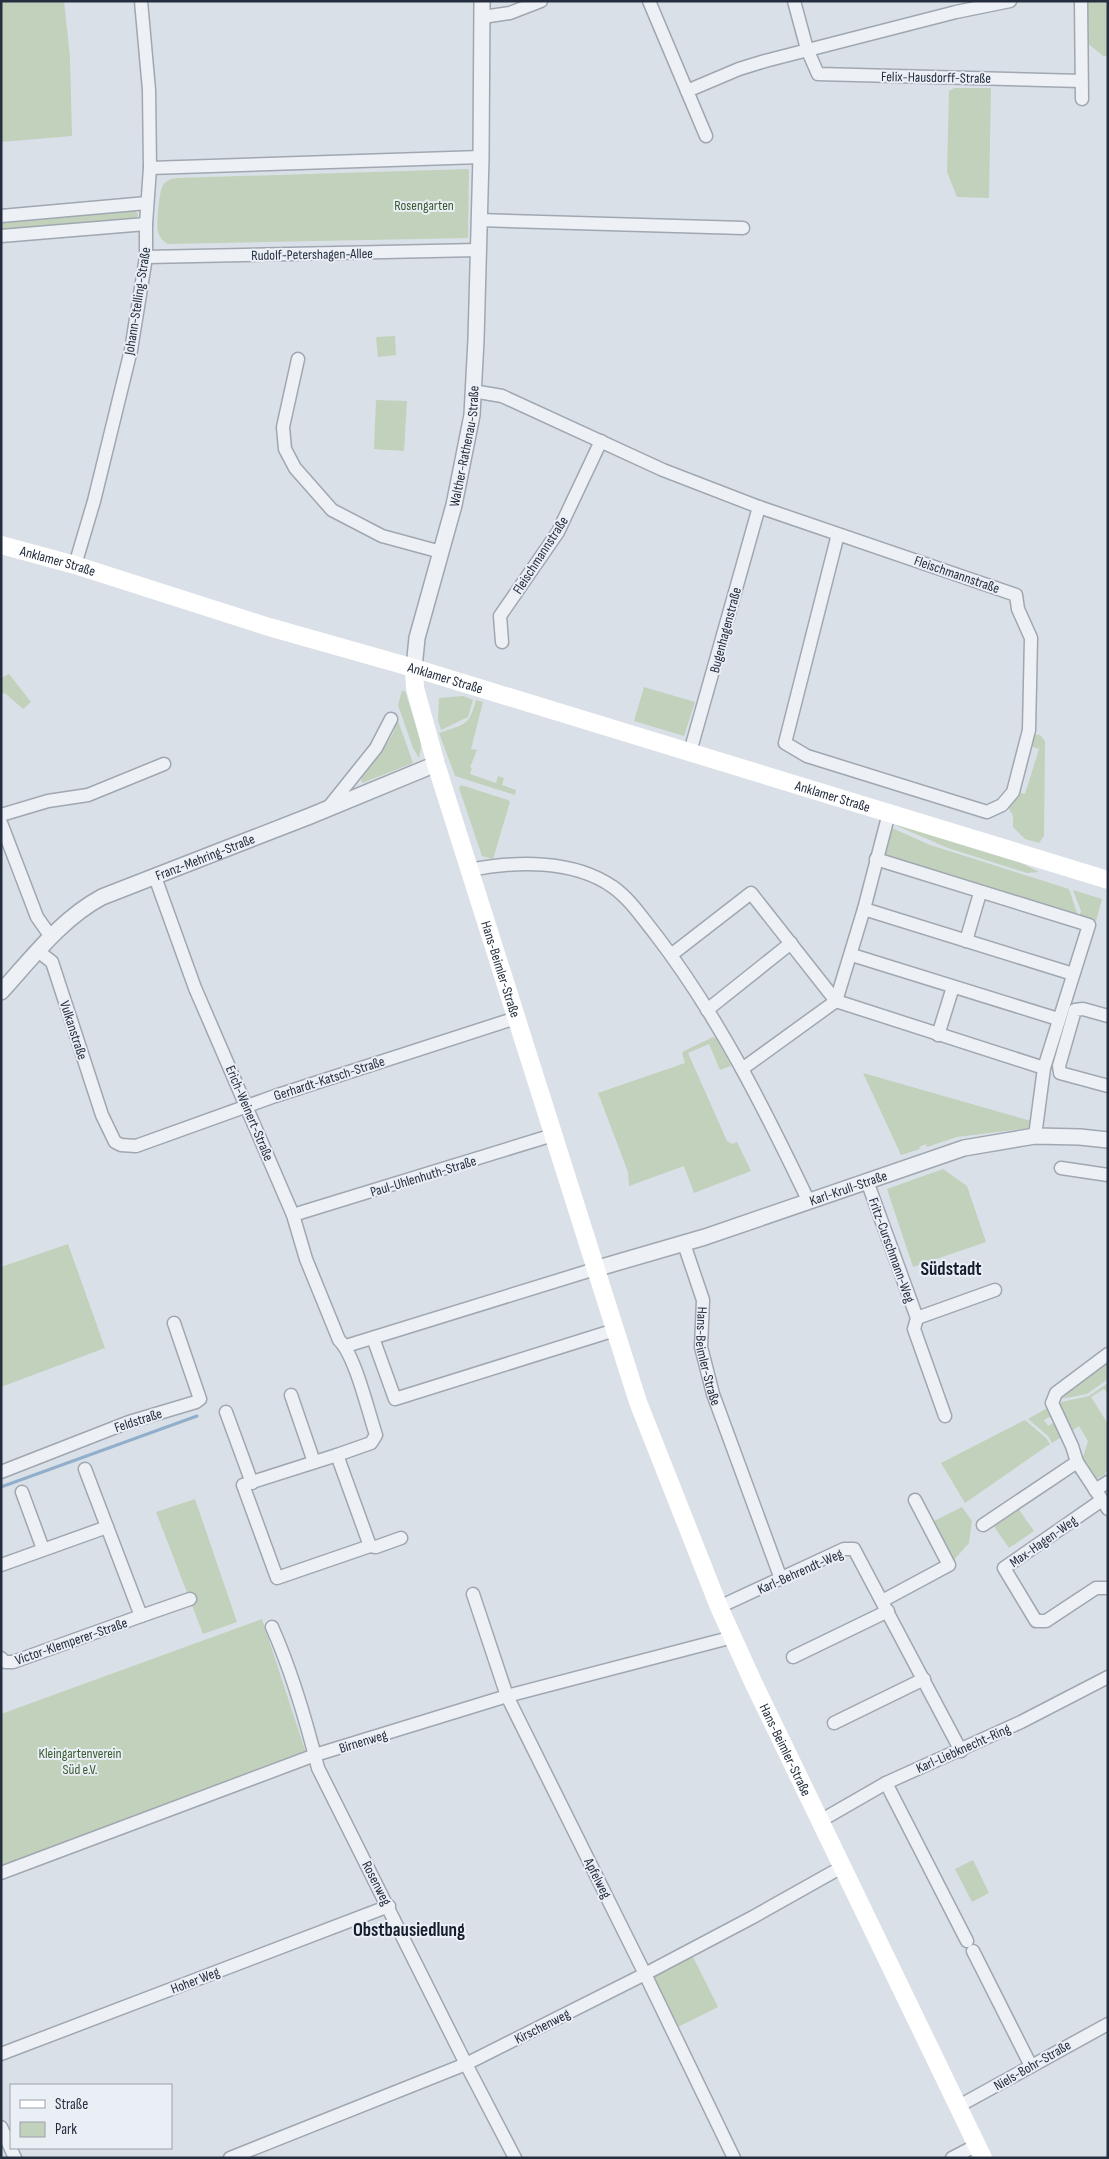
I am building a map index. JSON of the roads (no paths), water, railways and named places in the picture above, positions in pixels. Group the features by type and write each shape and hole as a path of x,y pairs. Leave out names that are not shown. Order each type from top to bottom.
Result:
{"main road":[{"name":"Anklamer Straße","path":"1,545 75,565 269,627 414,668 1108,880"},
{"name":"Hans-Beimler-Straße","path":"414,668 415,688 436,764 638,1402 719,1607 842,1868 980,2151"}],"street":[{"name":"Johann-Stelling-Straße","path":"75,565 94,501 131,350 146,256 150,168 149,90 141,1"},
{"name":"Walther-Rathenau-Straße","path":"414,668 417,638 454,505 465,455 473,391 481,157 482,1"},
{"path":"483,17 510,13 541,1"},
{"path":"649,1 706,136"},
{"name":"Felix-Hausdorff-Straße","path":"794,1 807,49 818,74 1081,81"},
{"path":"687,91 739,69 955,6 1010,1"},
{"path":"1081,1 1082,99"},
{"path":"150,168 481,157"},
{"path":"1,216 147,203"},
{"path":"479,220 744,228"},
{"path":"1,236 146,224"},
{"name":"Rudolf-Petershagen-Allee","path":"146,256 478,250"},
{"path":"298,358 283,427 285,448 295,468 332,510 382,536 441,552"},
{"name":"Fleischmannstraße","path":"473,391 502,396 663,470 759,507 838,534 1016,595 1018,609 1031,638 1029,730 1013,792 1002,805 987,812 807,756 785,743 838,534"},
{"name":"Fleischmannstraße","path":"502,642 500,616 558,532 601,441"},
{"name":"Bugenhagenstraße","path":"690,752 759,507"},
{"path":"328,808 376,748 391,719"},
{"path":"1,815 48,801 88,795 164,764"},
{"name":"Franz-Mehring-Straße","path":"1,992 51,937 86,906 436,764"},
{"name":"Anklamer Straße","path":"836,1001 852,955 889,814"},
{"path":"1,823 37,917 51,937"},
{"path":"876,859 980,893 1090,925 1058,1018 1044,1068 1035,1136"},
{"path":"470,870 517,863 538,863 579,872 596,878 613,887 630,902 671,955 742,1069 773,1128 808,1202"},
{"name":"Erich-Weinert-Straße","path":"155,877 196,988 293,1216 312,1274 339,1340 346,1346 376,1435 371,1443 337,1455"},
{"path":"671,955 751,893 836,1001 1044,1068"},
{"path":"966,941 980,893"},
{"path":"864,909 1073,974"},
{"path":"706,1010 791,943"},
{"name":"Vulkanstraße","path":"38,951 52,962 102,1115"},
{"path":"852,955 1058,1018"},
{"path":"938,1034 953,987"},
{"path":"742,1069 836,1001"},
{"path":"1108,1016 1083,1009 1078,1009 1073,1013 1059,1066 1060,1073 1108,1086"},
{"name":"Gerhardt-Katsch-Straße","path":"102,1115 115,1142 121,1145 136,1146 246,1106 516,1018"},
{"name":"Paul-Uhlenhuth-Straße","path":"293,1216 553,1136"},
{"name":"Karl-Krull-Straße","path":"595,1269 684,1244 964,1148 1035,1136 1108,1140"},
{"path":"1061,1168 1108,1175"},
{"name":"Fritz-Curschmann-Weg","path":"867,1181 917,1318 914,1329 945,1416"},
{"name":"Hans-Beimler-Straße","path":"684,1244 703,1300 700,1347 713,1394 781,1579"},
{"path":"346,1346 595,1269"},
{"name":"Fritz-Curschmann-Weg","path":"917,1318 995,1290"},
{"name":"Feldstraße","path":"1,1472 128,1422 196,1402 200,1399 174,1323"},
{"path":"373,1338 395,1399 615,1330"},
{"path":"1101,1500 1077,1462 1072,1446 1054,1410 1053,1397 1056,1392 1108,1354"},
{"path":"291,1395 314,1462"},
{"path":"226,1412 252,1483"},
{"path":"370,1546 337,1455 243,1485 277,1578 370,1546 376,1547 401,1538"},
{"path":"983,1525 1077,1462"},
{"name":"Victor-Klemperer-Straße","path":"85,1469 141,1616"},
{"name":"Max-Hagen-Weg","path":"1108,1482 1101,1500 1004,1568 1036,1621 1046,1621 1096,1588 1108,1588"},
{"path":"22,1492 43,1549"},
{"path":"793,1657 885,1606 949,1566 915,1500"},
{"path":"1,1565 107,1527"},
{"name":"Karl-Behrendt-Weg","path":"719,1607 844,1550 854,1549 961,1751"},
{"name":"Apfelweg","path":"473,1594 507,1696 734,2158"},
{"name":"Victor-Klemperer-Straße","path":"1,1658 5,1662 13,1662 190,1599"},
{"name":"Rosenweg","path":"272,1627 282,1650 318,1768 515,2158"},
{"name":"Birnenweg","path":"1,1873 315,1756 507,1696 733,1637"},
{"name":"Karl-Liebknecht-Ring","path":"820,1821 886,1783 961,1751 1108,1677"},
{"path":"834,1723 924,1679"},
{"path":"886,1783 1031,2066"},
{"name":"Kirschenweg","path":"230,2158 466,2064 645,1974 842,1868"},
{"name":"Hoher Weg","path":"1,2054 389,1906"},
{"name":"Niels-Bohr-Straße","path":"957,2106 1108,2024"},
{"path":"1,2127 10,2147"},
{"path":"952,2158 980,2151"}],"waterway":[{"path":"1,1487 197,1416"}],"district":[{"name":"Südstadt","path":"951,1268"},
{"name":"Obstbausiedlung","path":"409,1929"}],"park label":[{"name":"Rosengarten","path":"424,205"},
{"name":"Kleingartenverein Süd e.V.","path":"80,1762"}]}
